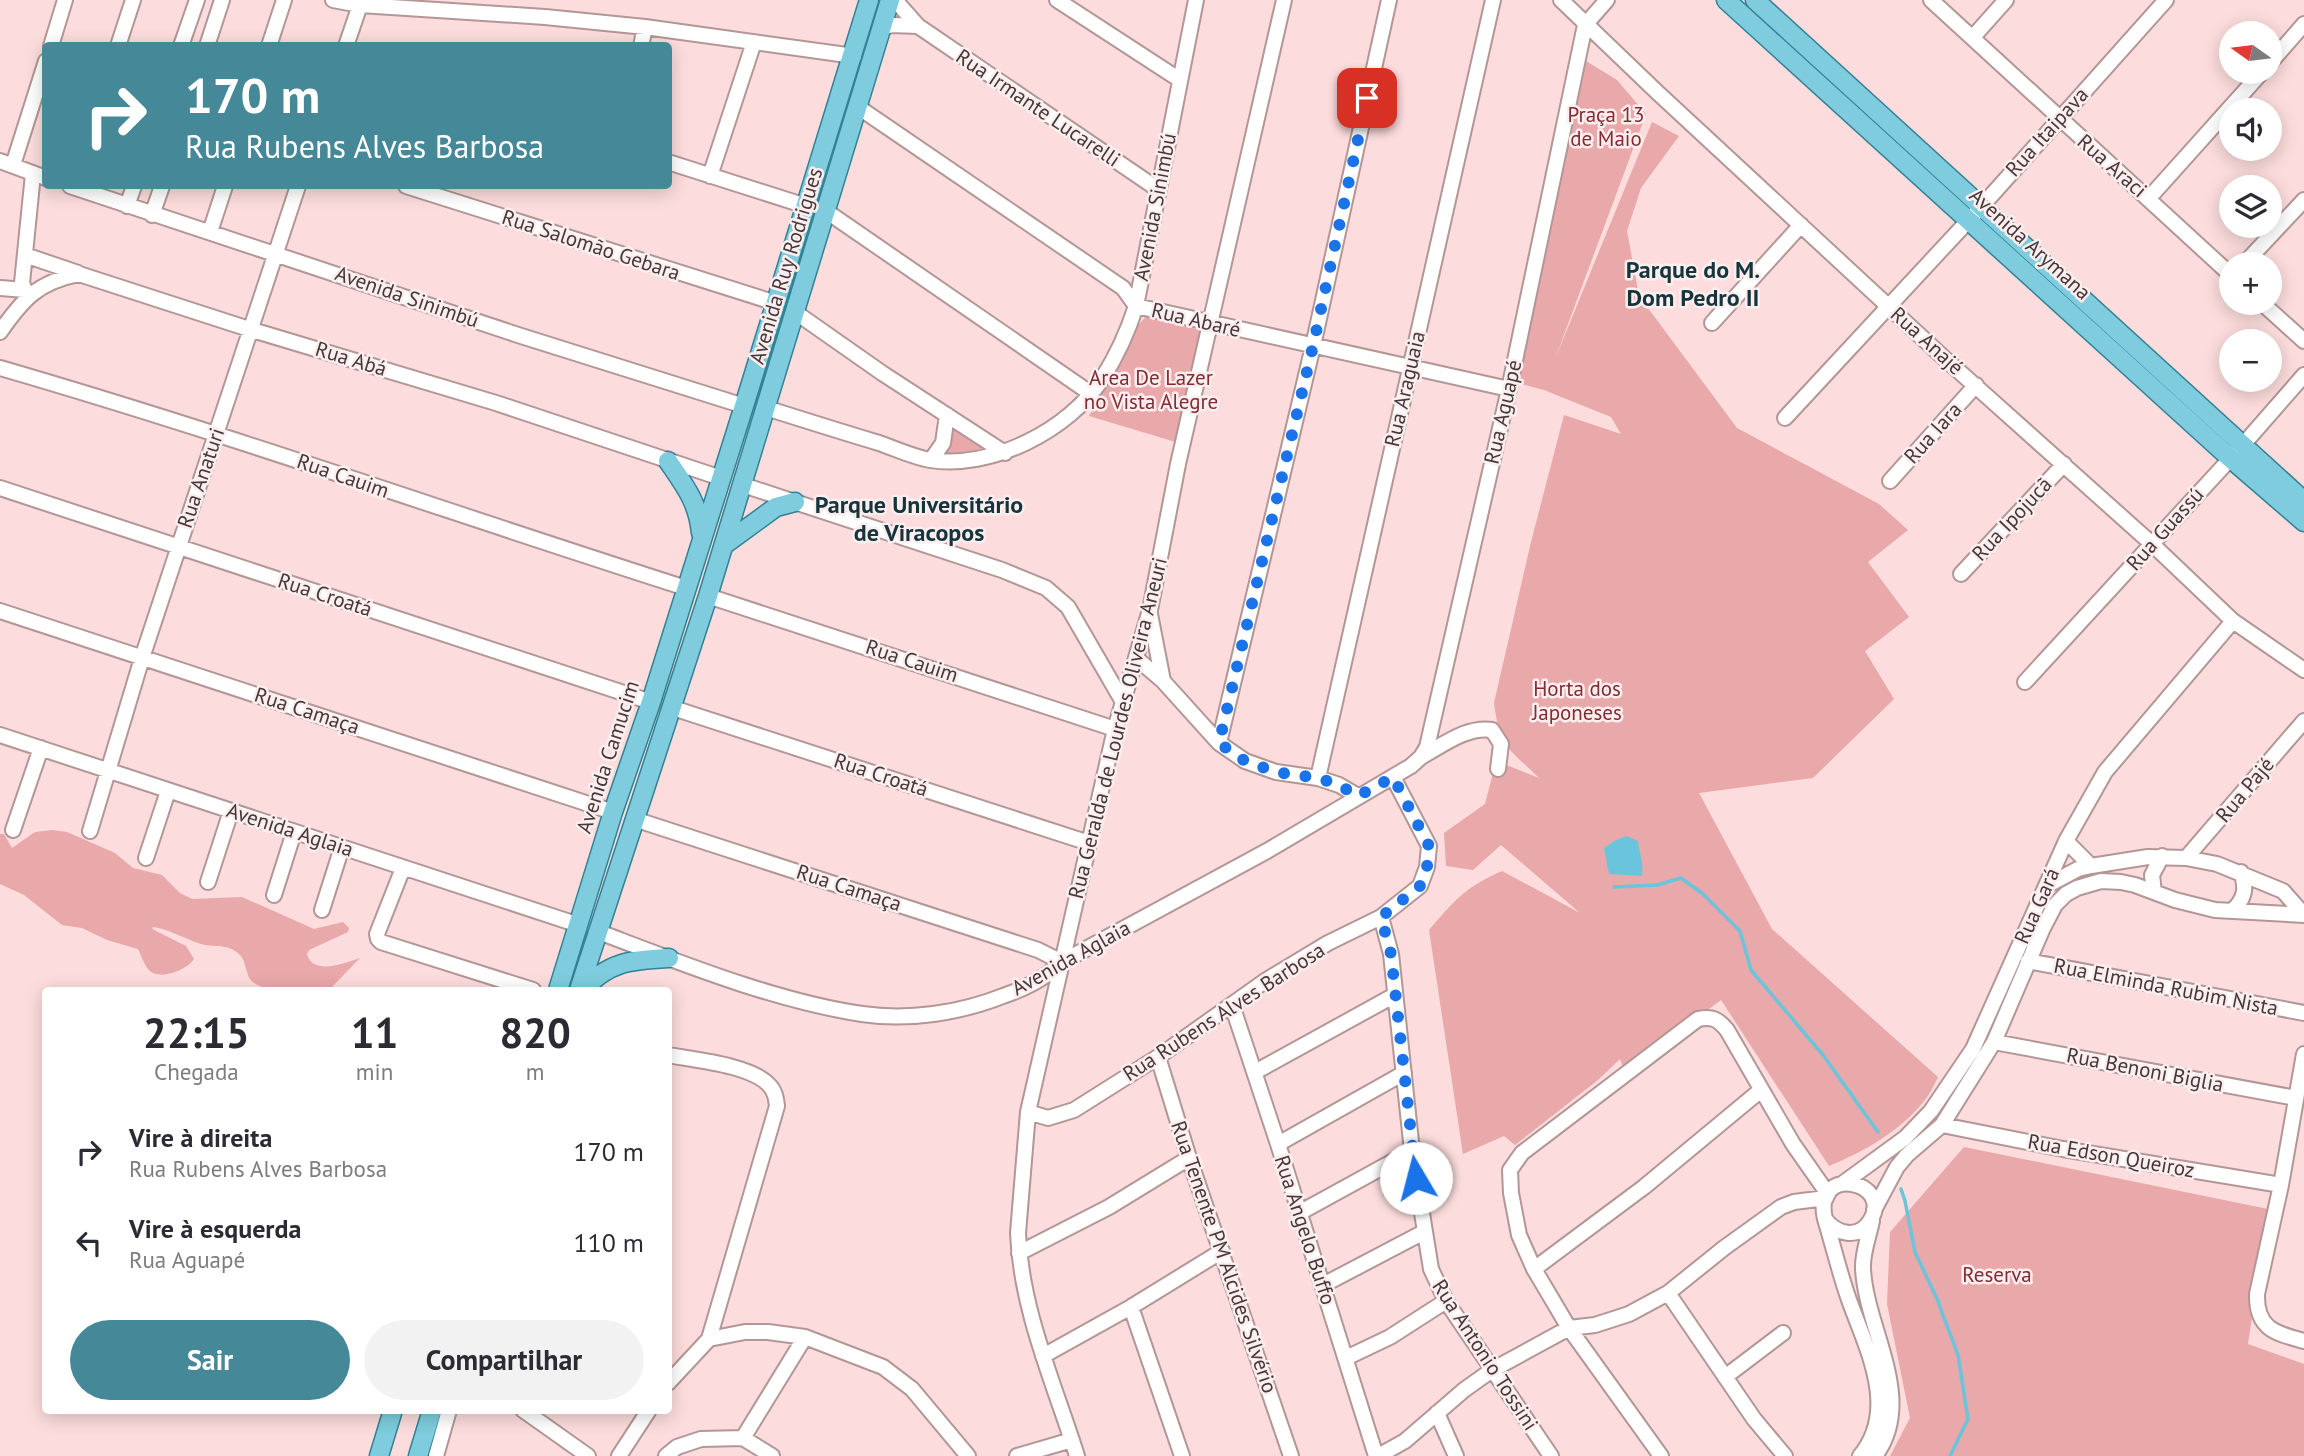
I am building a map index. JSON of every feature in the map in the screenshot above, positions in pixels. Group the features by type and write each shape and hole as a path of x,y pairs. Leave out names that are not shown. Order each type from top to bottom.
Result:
{"main road":[{"name":"Avenida Ruy Rodrigues","path":"702,538 869,0"},
{"name":"Avenida Ruy Rodrigues","path":"724,545 890,0"},
{"name":"Avenida Arymana","path":"1726,0 1974,214 2236,452 2304,522"},
{"name":"Avenida Arymana","path":"1755,0 1974,214"},
{"path":"853,56 874,57"},
{"path":"744,406 766,408"},
{"name":"Avenida Arymana","path":"2236,452 2304,501"},
{"path":"668,461 694,500 699,513 702,538"},
{"path":"721,478 743,485"},
{"path":"582,987 724,545 776,507 795,502"},
{"name":"Avenida Camucim","path":"559,987 702,538"},
{"path":"651,702 673,708"},
{"path":"579,925 599,932"},
{"path":"584,987 612,966 632,960 669,958"},
{"path":"379,1456 392,1414"},
{"path":"418,1456 431,1414"}],"street":[{"path":"52,42 65,0"},
{"path":"119,42 133,0"},
{"path":"182,42 197,0"},
{"path":"208,42 222,0"},
{"path":"271,42 284,0"},
{"path":"333,0 360,5 545,17 645,27 853,56"},
{"path":"545,17 547,0"},
{"name":"Rua Irmante Lucarelli","path":"895,0 918,26 1158,190"},
{"path":"1058,0 1180,80"},
{"name":"Avenida Sinimbú","path":"766,408 931,460 979,459 1005,453 1069,415 1102,379 1121,344 1136,306 1196,0"},
{"name":"Rua Geralda de Lourdes Oliveira Aneuri","path":"1077,1456 1043,1356 1019,1253 1018,1233 1028,1112 1115,729 1150,610 1178,464 1284,0"},
{"path":"1219,743 1313,346 1389,0"},
{"name":"Rua Araguaia","path":"1318,778 1493,0"},
{"name":"Rua Anajé","path":"1561,0 1888,306 2152,544 2233,621 2304,670"},
{"name":"Rua Aguapé","path":"1421,757 1427,747 1509,388 1585,25 1606,0"},
{"name":"Rua Araci","path":"1931,0 2219,264"},
{"path":"1973,37 2007,0"},
{"name":"Rua Itaipava","path":"1785,418 1974,214 2166,0"},
{"path":"347,42 360,5"},
{"path":"2282,49 2304,24"},
{"path":"882,28 892,25 918,26"},
{"path":"642,42 645,27"},
{"path":"710,176 754,42"},
{"path":"26,294 22,283 39,176 7,163 42,71"},
{"path":"2149,198 2251,84"},
{"name":"Rua Abaré","path":"858,107 1123,288 1136,306 1509,388"},
{"path":"672,163 806,206"},
{"name":"Avenida Sinimbú","path":"79,189 518,335 744,406"},
{"path":"127,206 133,189"},
{"path":"152,215 161,189"},
{"path":"210,232 224,189"},
{"name":"Rua Anaturi","path":"90,831 177,547 297,189"},
{"name":"Rua Salomão Gebara","path":"415,189 776,303"},
{"path":"2255,252 2304,200"},
{"path":"826,211 1090,393"},
{"path":"1713,323 1801,225"},
{"name":"Rua Abá","path":"25,256 496,403 721,478"},
{"path":"0,288 26,294 61,278 79,274"},
{"path":"0,332 26,294"},
{"path":"795,312 882,373 1005,453"},
{"path":"2275,315 2304,341"},
{"name":"Rua Cauim","path":"0,368 216,433 686,588"},
{"name":"Rua Guassú","path":"2025,682 2304,375"},
{"name":"Rua Iara","path":"1889,481 1976,384"},
{"path":"931,460 943,443 947,415"},
{"name":"Rua Ipojucã","path":"1961,574 2064,464"},
{"path":"743,485 1002,570 1046,589 1068,607 1123,702"},
{"name":"Rua Croatá","path":"0,488 651,702"},
{"name":"Rua Cauim","path":"708,596 1115,729"},
{"path":"1150,610 1163,681"},
{"name":"Rua Camaça","path":"0,611 613,812"},
{"name":"Rua Gará","path":"1842,1184 1905,1138 1931,1111 1973,1049 2066,841 2105,772 2233,621"},
{"path":"1136,658 1163,681 1189,713 1219,743 1245,761 1276,772 1318,778 1339,785 1358,796 1470,730 1482,728 1492,730 1501,744 1498,769"},
{"name":"Rua Croatá","path":"673,708 1089,843"},
{"name":"Rua Pajé","path":"2186,858 2304,721"},
{"name":"Avenida Aglaia","path":"0,735 579,925"},
{"path":"13,830 41,748"},
{"name":"Rua Rubens Alves Barbosa","path":"1028,1112 1048,1118 1074,1110 1158,1057 1265,981 1328,943 1381,917 1420,886 1427,867 1429,846 1393,777"},
{"path":"146,859 168,791"},
{"name":"Avenida Aglaia","path":"599,932 669,958 813,1004 863,1014 926,1015 978,1006 1030,986 1048,976 1062,962 1267,852 1358,796"},
{"path":"208,882 231,811"},
{"name":"Rua Camaça","path":"635,819 1038,950 1062,962"},
{"name":"Rua Pajé","path":"2213,828 2212,847 2217,864"},
{"path":"274,895 295,832"},
{"path":"2066,841 2091,866"},
{"path":"322,910 342,847"},
{"path":"2154,892 2152,875 2162,856"},
{"path":"2046,886 2078,869 2091,866 2162,856 2186,858 2241,872 2283,891 2304,915"},
{"path":"402,868 377,934 378,939 524,987"},
{"path":"2232,911 2244,894 2245,884 2241,872"},
{"path":"1825,1219 1837,1231 1845,1233 1862,1230 1897,1167 1942,1125 1994,1042 2055,905 2066,894 2101,881 2121,882 2196,906 2304,915"},
{"name":"Rua Antonio Tossini","path":"1381,917 1391,954 1412,1151 1431,1269 1446,1301 1551,1456"},
{"name":"Rua Elminda Rubim Nista","path":"2028,961 2304,1013"},
{"path":"1255,1072 1395,995"},
{"name":"Rua Angelo Buffo","path":"1232,1005 1377,1456"},
{"path":"1661,1456 1569,1328 1534,1269 1519,1235 1510,1171 1522,1153 1698,1019 1710,1017 1720,1020 1727,1030 1793,1144 1827,1196 1823,1210 1825,1219 1878,1388 1879,1404 1875,1427 1860,1456"},
{"name":"Rua Benoni Biglia","path":"1994,1042 2296,1098"},
{"path":"2304,1054 2281,1185 2257,1294 2257,1309 2269,1328 2304,1341"},
{"path":"672,1056 753,1073 769,1084 777,1106 709,1339 672,1379"},
{"name":"Rua Tenente PM Alcides Silvério","path":"1158,1057 1189,1158 1291,1456"},
{"path":"1278,1144 1404,1073"},
{"path":"1534,1269 1644,1187 1761,1090"},
{"name":"Rua Edson Queiroz","path":"1942,1125 2063,1149 2281,1185"},
{"path":"1299,1213 1412,1151"},
{"path":"1019,1253 1109,1206 1189,1158"},
{"path":"1377,1456 1405,1441 1492,1370 1569,1328 1595,1325 1629,1314 1668,1293 1781,1207 1827,1196 1842,1184 1858,1184 1870,1194 1873,1214 1863,1266 1867,1301 1891,1386 1893,1412 1888,1435 1875,1456"},
{"path":"1323,1284 1424,1232"},
{"path":"1043,1356 1131,1307 1222,1251"},
{"path":"1668,1293 1754,1419 1785,1456"},
{"path":"1346,1358 1390,1337 1446,1301"},
{"path":"1131,1307 1182,1456"},
{"path":"709,1339 745,1332 805,1337 883,1367 912,1389 968,1456"},
{"path":"1725,1377 1783,1333"},
{"path":"743,1438 805,1337"},
{"path":"1437,1413 1456,1456"},
{"path":"436,1456 448,1414"},
{"path":"529,1414 588,1456"},
{"path":"618,1456 646,1414"},
{"path":"666,1456 677,1447 701,1439 743,1438 772,1456"},
{"path":"1017,1456 1072,1440"}],"green space":[{"path":"1586,61 1617,80 1646,114 1555,359 1652,122 1679,136 1641,188 1627,231 1639,296 1737,428 1879,504 1908,530 1868,562 1909,617 1865,651 1894,699 1813,778 1699,793 1772,929 1938,1077 1915,1112 1893,1131 1829,1166 1721,1000 1625,1072 1620,1059 1598,1080 1515,1145 1504,1136 1463,1154 1429,930 1461,896 1478,883 1502,871 1580,913 1501,845 1473,870 1446,866 1444,833 1485,804 1496,761 1539,778 1513,753 1503,739 1494,703 1531,542 1564,415 1621,434 1611,417 1544,390 1517,383"},
{"name":"Area De Lazer no Vista Alegre","path":"1147,315 1207,332 1179,443 1089,416 1135,329"},
{"path":"951,425 972,437 982,448 980,454 957,457 946,453"},
{"path":"35,832 67,832 115,853 133,868 162,875 180,893 192,899 242,897 314,929 343,922 349,928 348,932 309,950 307,954 310,961 316,965 330,966 360,958 332,987 266,987 251,980 242,958 236,951 205,945 154,927 154,930 186,946 194,959 172,973 153,973 138,949 107,940 82,928 62,925 24,895 0,884 0,834 4,834 12,848"},
{"name":"Reserva","path":"1964,1147 2268,1209 2248,1344 2304,1364 2304,1456 1890,1456 1910,1418 1887,1304 1890,1232"}],"water":[{"path":"1626,836 1638,841 1642,876 1609,874 1604,848"}],"waterway":[{"path":"1614,887 1657,885 1681,878 1703,894 1740,931 1751,970 1823,1055 1878,1132"},
{"path":"1901,1189 1915,1252 1937,1299 1958,1355 1968,1419 1950,1456"}],"district":[{"name":"Parque do M. Dom Pedro II","path":"1693,284"},
{"name":"Parque Universitário de Viracopos","path":"919,519"}],"route":[{"path":"1367,98 1313,346 1219,743 1245,761 1276,772 1318,778 1339,785 1358,796 1393,777 1429,846 1427,867 1420,886 1381,917 1391,954 1416,1178"}],"park label":[{"name":"Praça 13 de Maio","path":"1606,127"},
{"name":"Horta dos Japoneses","path":"1577,701"}]}
